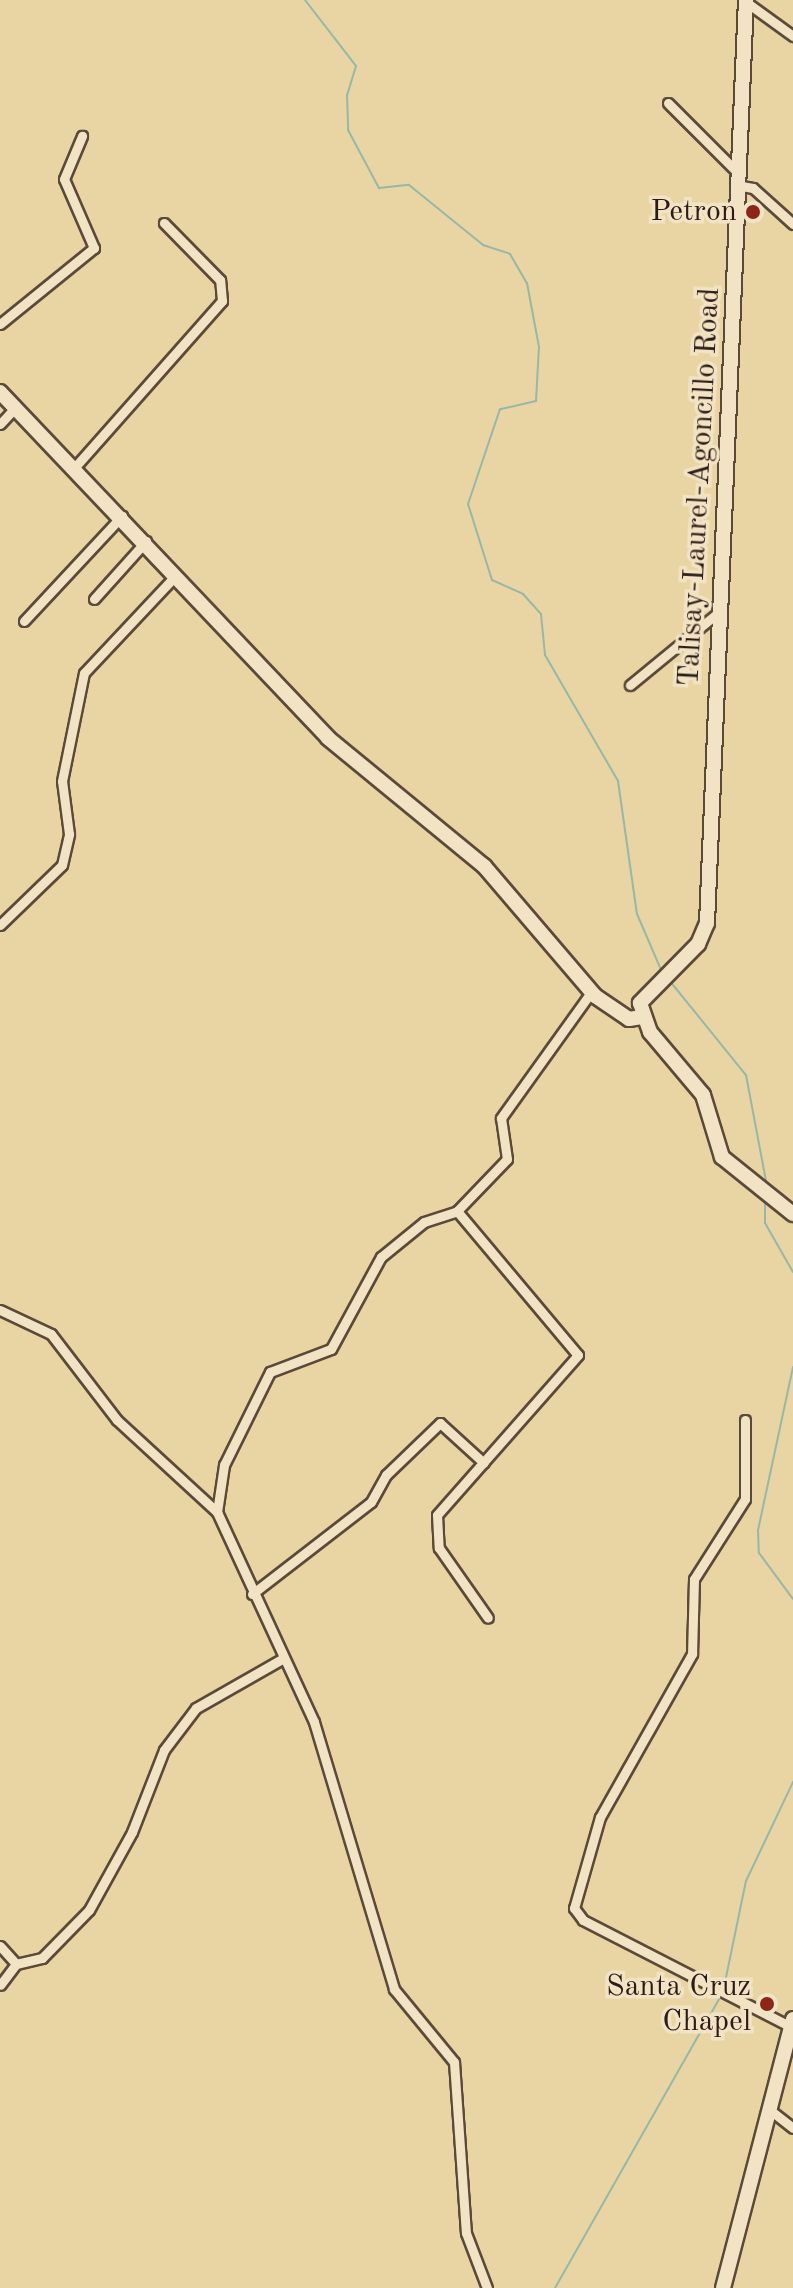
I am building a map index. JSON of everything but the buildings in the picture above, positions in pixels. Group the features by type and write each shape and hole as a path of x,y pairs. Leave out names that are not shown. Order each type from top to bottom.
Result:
{"main road":[{"name":"Talisay-Laurel-Agoncillo Road","path":"642,1017 640,1003 653,985 675,965 707,923 736,178 746,1"},
{"path":"0,392 146,541 328,738 484,866 592,991 615,1012 642,1017 703,1095 722,1157 793,1214"},
{"path":"723,2288 792,2023"}],"street":[{"path":"746,1 793,36"},
{"path":"668,103 736,178 753,188 793,224"},
{"path":"0,324 94,248 64,179 82,136"},
{"path":"75,467 222,301 220,280 164,223"},
{"path":"0,424 16,407"},
{"path":"24,621 122,516"},
{"path":"94,599 146,541"},
{"path":"0,925 62,865 69,834 62,781 84,673 176,575"},
{"path":"630,685 720,611"},
{"path":"217,1512 224,1465 270,1372 331,1349 381,1257 424,1222 457,1211 507,1159 501,1118 592,991"},
{"path":"457,1211 578,1355 484,1463 432,1529 488,1618"},
{"path":"0,1310 51,1334 117,1420 217,1512 282,1659 314,1722 394,1989 454,2062 466,2233 487,2288"},
{"path":"745,1420 745,1499 694,1579 692,1654 600,1817 574,1908 583,1920 792,2023"},
{"path":"252,1594 371,1502 386,1475 440,1423 484,1463"},
{"path":"0,1985 16,1964 42,1958 89,1910 132,1832 164,1750 196,1708 282,1659"},
{"path":"0,1946 16,1964"},
{"path":"770,2110 793,2128"}],"waterway":[{"path":"305,0 356,66 347,95 348,130 379,188 409,185 483,245 510,254 527,283 539,347 536,401 500,409 468,504 492,580 523,594 541,614 545,655 618,781 637,914 662,972"},
{"path":"669,980 746,1075 766,1181"},
{"path":"765,1203 765,1223 793,1272"},
{"path":"793,1367 758,1530 759,1553 793,1599"},
{"path":"724,1987 746,1881 793,1782"},
{"path":"555,2288 720,1997"}],"place":[{"name":"Petron","path":"753,212"},
{"name":"Santa Cruz Chapel","path":"767,2004"}]}
